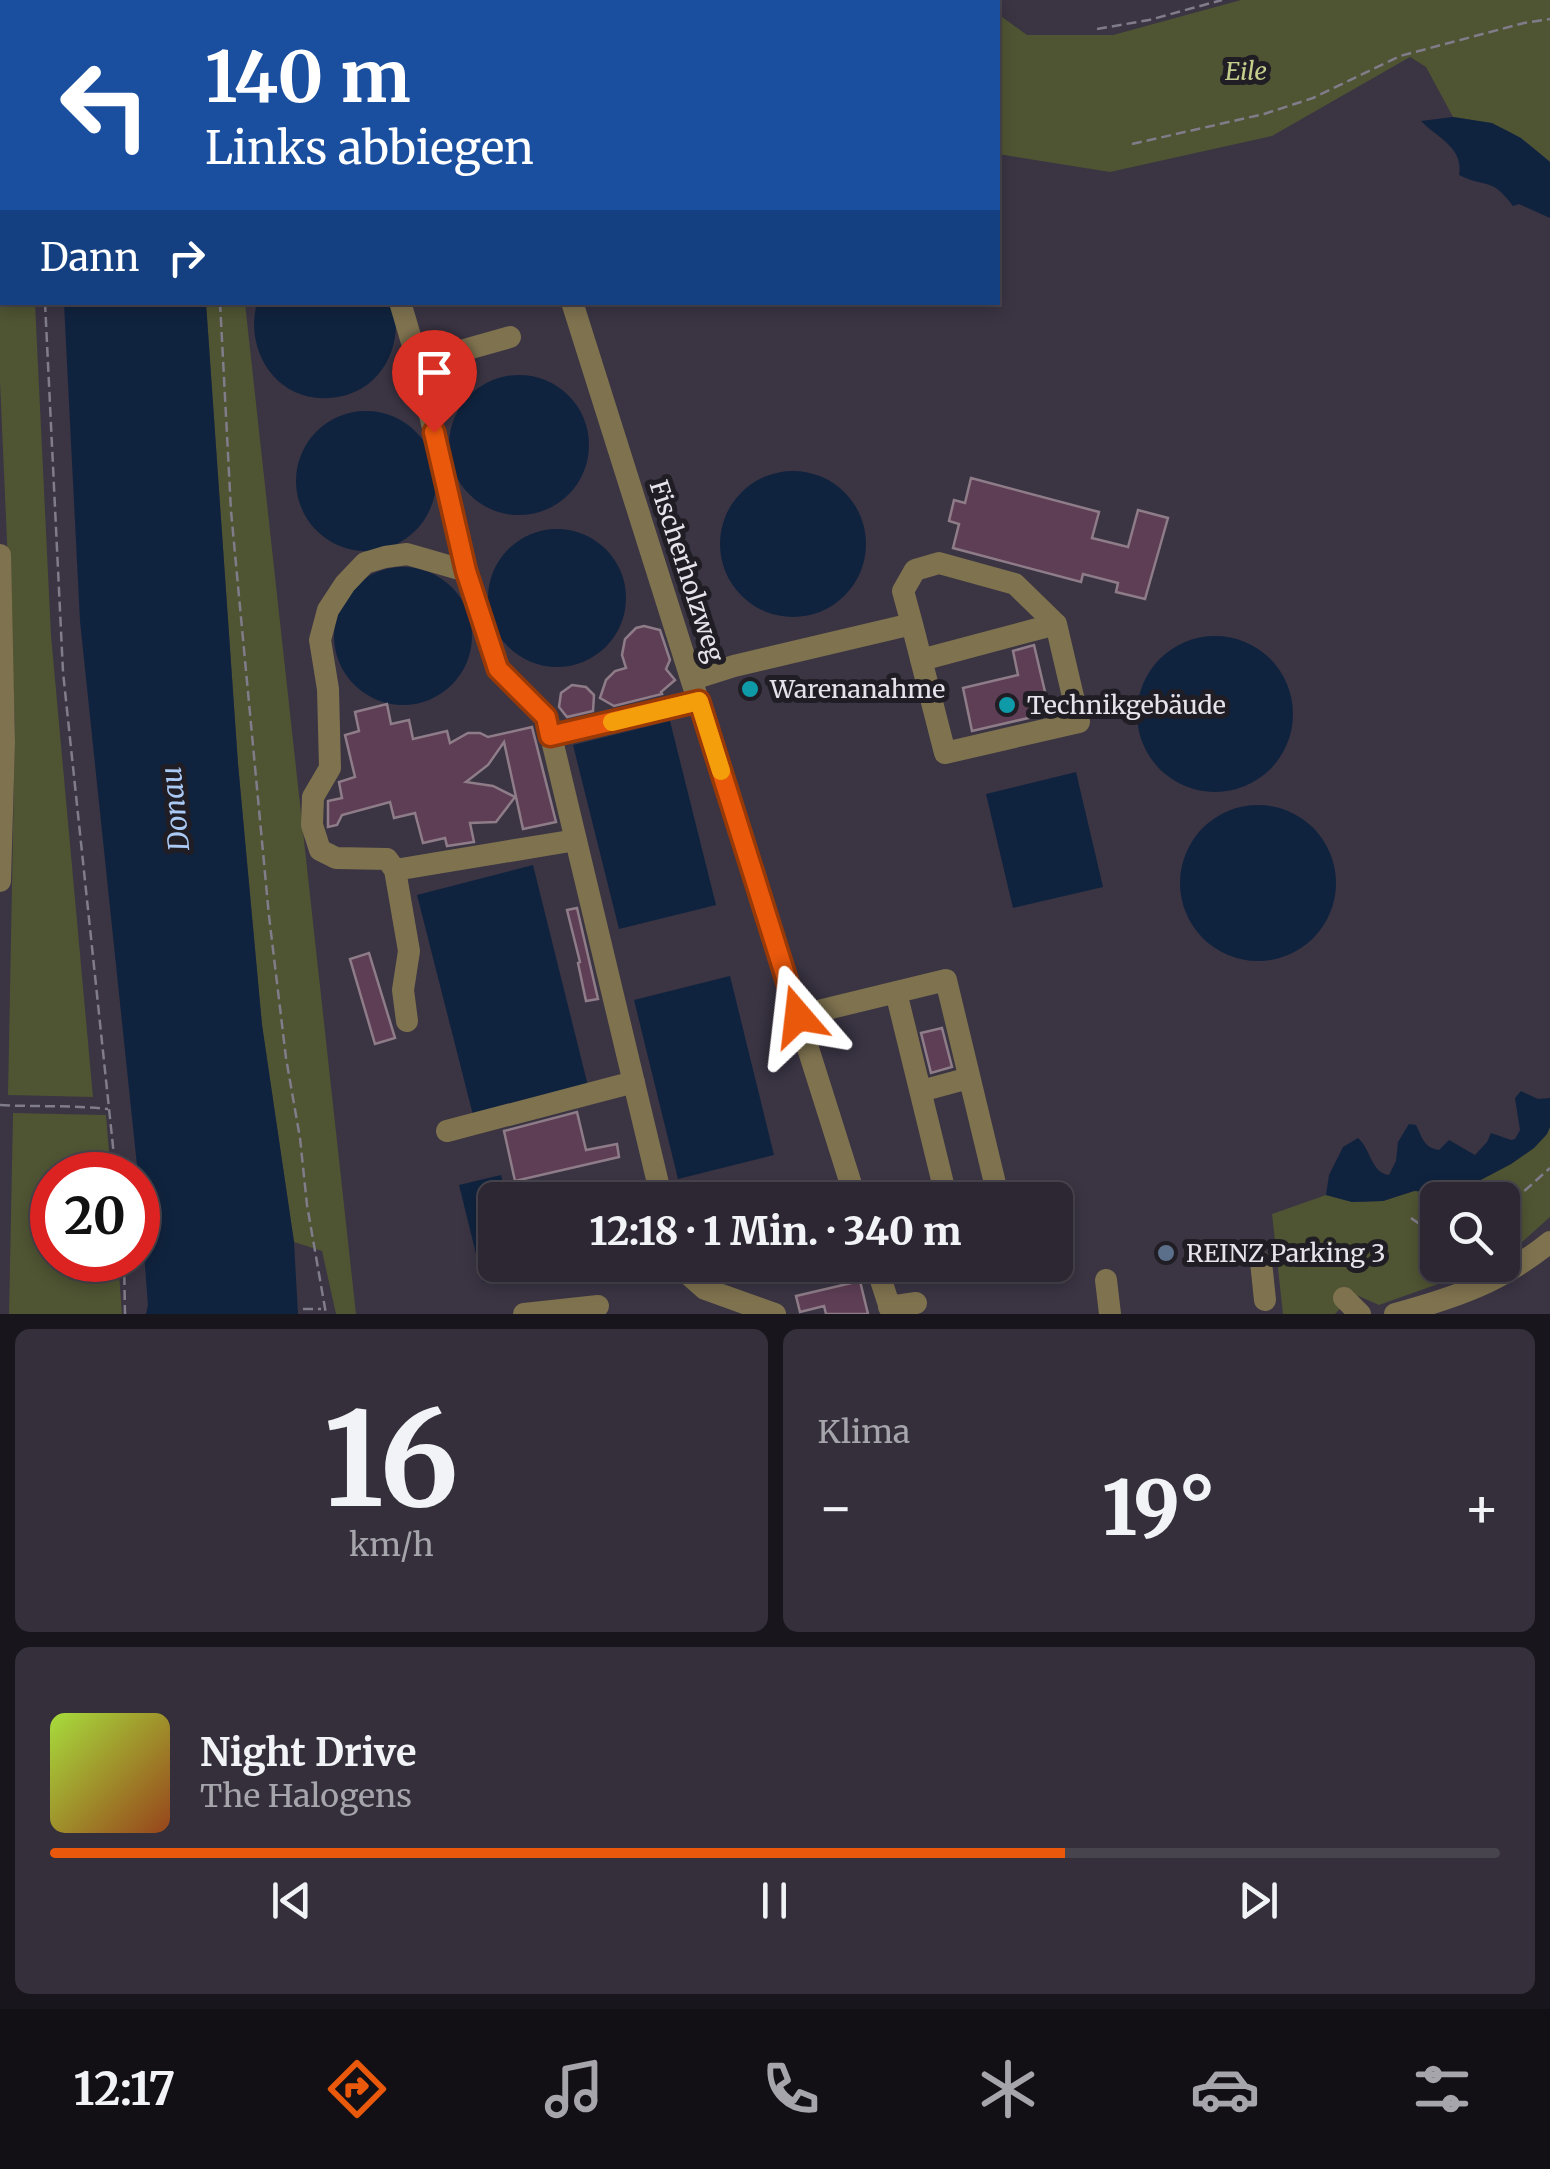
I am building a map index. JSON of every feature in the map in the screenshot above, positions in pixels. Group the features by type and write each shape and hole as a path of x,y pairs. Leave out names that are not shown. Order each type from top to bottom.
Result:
{"street":[{"path":"401,305 466,571 498,669 546,717 658,1182"},
{"name":"Fischerholzweg","path":"573,305 850,1182"},
{"path":"418,363 510,337"},
{"path":"406,1021 403,990 409,950 395,870 387,859 336,858 320,850 312,825 313,796 330,768 328,689 320,640 328,610 345,584 366,564 407,554 466,571"},
{"path":"0,555 4,742 0,881"},
{"path":"939,563 1016,584 1056,624 1080,722 945,753 912,624 903,590 915,570 939,563"},
{"path":"550,736 696,690 766,662 912,624"},
{"path":"921,660 1056,624"},
{"path":"395,870 576,840"},
{"path":"798,1016 946,980 995,1182"},
{"path":"896,992 943,1182"},
{"path":"920,1091 969,1078"},
{"path":"447,1131 634,1082"},
{"path":"1394,1314 1424,1310 1487,1283 1521,1266 1550,1242"},
{"path":"1261,1262 1266,1300"},
{"path":"1106,1280 1110,1314"},
{"path":"697,1282 705,1289 775,1314"},
{"path":"881,1282 890,1310 916,1303"},
{"path":"524,1314 598,1306"}],"path":[{"path":"1098,29 1222,0"},
{"path":"1132,144 1264,114 1313,98 1400,56 1524,22 1550,19"},
{"path":"45,305 63,672 114,1152"},
{"path":"220,305 231,511 269,916 286,1058 325,1311 302,1309"},
{"path":"0,1105 109,1109"},
{"path":"1520,1195 1550,1168"},
{"path":"1411,1218 1420,1224"},
{"path":"124,1282 125,1314"}],"green space":[{"name":"Eile","path":"1241,0 1550,0 1550,162 1506,130 1453,117 1426,67 1410,57 1272,136 1110,172 1000,154 1000,15 1027,35 1113,35"},
{"path":"0,305 35,305 51,635 93,1097 8,1095 15,725"},
{"path":"206,305 245,305 356,1314 336,1314 322,1251 294,1242 262,1025 238,764"},
{"path":"13,1113 106,1115 109,1152 30,1152 30,1282 120,1282 122,1314 9,1314"},
{"path":"1550,1127 1550,1217 1520,1244 1520,1182 1477,1182 1511,1164 1547,1134"},
{"path":"1420,1191 1420,1282 1444,1282 1379,1305 1354,1294 1335,1314 1283,1314 1272,1214 1326,1195 1353,1202 1383,1201"}],"water":[{"path":"1453,117 1492,123 1521,138 1550,162 1550,218 1519,204 1513,206 1494,187 1459,175 1453,150 1421,121"},
{"name":"Donau","path":"64,305 206,305 238,764 262,1025 294,1242 298,1314 146,1314 146,1282 160,1282 160,1152 136,1152 80,621"},
{"path":"257,305 393,305 396,320 391,352 374,378 347,395 329,398 294,391 268,370 255,338"},
{"path":"519,375 546,381 568,396 583,418 589,445 583,472 568,494 546,509 519,515 492,509 470,494 455,472 449,445 455,418 470,396 492,381"},
{"path":"366,411 393,416 416,431 431,454 436,481 431,508 416,531 393,546 366,551 339,546 316,531 301,508 296,481 301,454 316,431 339,416"},
{"path":"793,471 821,477 844,493 860,516 866,544 860,572 844,595 821,611 793,617 765,611 742,595 726,572 720,544 726,516 742,493 765,477"},
{"path":"557,529 584,534 606,549 621,571 626,598 621,625 606,647 584,662 557,667 530,662 508,647 493,625 488,598 493,571 508,549 530,534"},
{"path":"403,567 429,572 452,587 467,610 472,636 467,662 452,685 429,700 403,705 377,700 354,685 339,662 334,636 339,610 354,587 377,572"},
{"path":"1215,636 1245,642 1270,659 1287,684 1293,714 1287,744 1270,769 1245,786 1215,792 1185,786 1160,769 1143,744 1137,714 1143,684 1160,659 1185,642"},
{"path":"670,721 716,905 619,929 573,745"},
{"path":"1076,772 1103,887 1013,908 986,794"},
{"path":"1258,805 1288,811 1313,828 1330,853 1336,883 1330,913 1313,938 1288,955 1258,961 1228,955 1203,938 1186,913 1180,883 1186,853 1203,828 1228,811"},
{"path":"533,865 588,1086 473,1115 417,895"},
{"path":"730,976 774,1155 678,1179 634,1000"},
{"path":"1521,1091 1538,1099 1550,1098 1547,1134 1511,1164 1477,1182 1420,1182 1420,1191 1383,1201 1352,1202 1326,1195 1329,1175 1343,1147 1358,1138 1378,1170 1389,1175 1396,1161 1398,1142 1409,1124 1416,1125 1427,1144 1439,1150 1449,1140 1475,1155 1491,1133 1515,1139 1520,1130 1515,1098"},
{"path":"501,1175 503,1182 478,1182 478,1262 459,1185"}],"building":[{"path":"971,478 1099,512 1092,538 1128,547 1138,510 1168,518 1145,599 1116,592 1118,583 1083,574 1081,582 953,548 959,524 949,521 954,500 965,503"},
{"path":"644,626 660,630 670,660 666,669 675,680 662,694 614,706 600,698 606,680 615,671 626,668 622,655 625,639"},
{"name":"Technikgebäude","path":"1034,645 1050,713 972,731 963,688 1018,675 1013,651"},
{"path":"572,685 586,687 594,695 593,711 567,717 559,707 561,693"},
{"path":"387,704 391,724 409,720 413,739 447,731 450,743 468,733 488,737 532,727 556,822 523,829 504,742 488,765 466,782 493,786 515,797 496,822 470,823 474,842 447,846 445,838 423,843 415,813 394,818 390,802 342,815 337,825 328,827 328,801 342,798 339,782 355,777 345,735 359,731 355,712"},
{"path":"577,908 598,999 586,1001 567,910"},
{"path":"369,953 395,1038 375,1044 350,959"},
{"path":"942,1028 952,1067 931,1073 921,1033"},
{"path":"577,1112 586,1150 617,1144 619,1157 515,1181 504,1131"},
{"path":"860,1282 868,1314 826,1314 824,1306 800,1312 796,1296"}],"slow traffic":[{"path":"612,722 699,701 721,771"}],"place":[{"name":"Warenanahme","path":"750,689"},
{"name":"Technikgebäude","path":"1007,705"},
{"name":"REINZ Parking 3","path":"1166,1253"}],"route":[{"path":"434,432 466,571 498,669 546,717 550,736 699,701 798,1016"}]}
